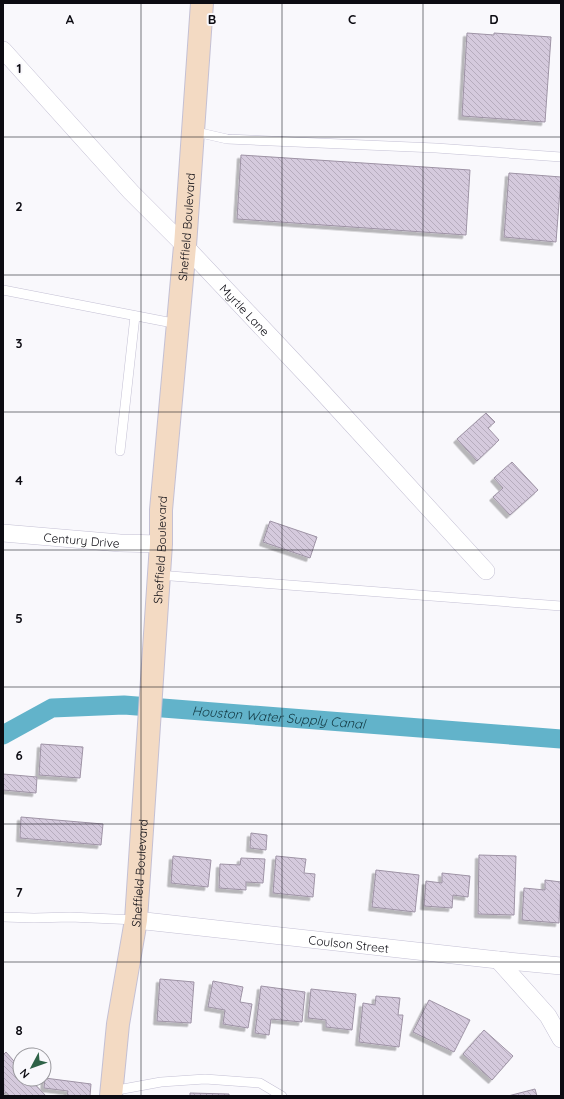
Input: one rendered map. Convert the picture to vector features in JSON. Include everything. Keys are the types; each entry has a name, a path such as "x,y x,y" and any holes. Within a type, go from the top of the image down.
{"street":[{"name":"Sheffield Boulevard","path":"111,1094 118,1024 136,920 161,544 161,510 185,246 202,3"},
{"name":"Myrtle Lane","path":"3,50 131,192 185,246 315,384 486,571"},
{"name":"Century Drive","path":"3,533 120,543 161,544"},
{"name":"Coulson Street","path":"136,920 561,966"},
{"path":"498,960 548,1016 561,1039"}],"lane":[{"path":"192,131 227,139 436,148 561,157"},
{"path":"3,290 178,324"},
{"path":"120,451 135,316"},
{"path":"158,575 561,606"},
{"path":"3,917 34,918 70,916 136,920"},
{"path":"111,1094 161,1082 205,1079 260,1083 282,1096"}],"building":[{"path":"467,33 494,35 494,33 551,37 545,122 462,116"},
{"path":"241,155 470,170 466,235 237,219"},
{"path":"509,173 561,177 556,242 504,237"},
{"path":"486,413 495,422 488,428 499,440 477,461 457,439"},
{"path":"512,462 538,490 510,515 493,497 503,488 494,478"},
{"path":"270,521 317,537 310,558 263,542"},
{"path":"41,744 83,747 80,778 39,775"},
{"path":"3,774 37,777 36,793 3,790"},
{"path":"21,817 103,824 101,845 20,838"},
{"path":"251,833 267,835 266,850 250,848"},
{"path":"479,855 516,856 514,915 478,914"},
{"path":"173,856 211,860 208,887 171,883"},
{"path":"276,856 306,859 304,873 315,874 313,897 273,893"},
{"path":"241,858 265,859 263,883 246,882 246,890 219,888 220,864 240,865"},
{"path":"376,870 419,875 415,912 372,907"},
{"path":"442,873 470,876 468,897 453,895 452,908 424,906 426,881 442,883"},
{"path":"545,880 561,882 559,923 522,920 524,888 545,890"},
{"path":"160,979 194,982 191,1023 157,1021"},
{"path":"213,981 243,987 240,1002 252,1004 248,1028 223,1024 225,1010 208,1007"},
{"path":"261,986 305,992 302,1022 271,1019 269,1035 255,1033"},
{"path":"311,989 356,994 352,1030 326,1027 326,1020 308,1018"},
{"path":"376,996 400,998 398,1015 403,1015 399,1047 359,1042 363,1003 375,1005"},
{"path":"429,1000 470,1020 454,1052 413,1032"},
{"path":"484,1030 513,1056 492,1080 463,1054"},
{"path":"6,1052 12,1059 12,1087 38,1087 46,1096 9,1096 6,1092 4,1094 3,1055"},
{"path":"52,1079 91,1084 90,1096 67,1096 68,1091 44,1088 52,1087"},
{"path":"535,1089 537,1096 508,1096"},
{"path":"190,1093 229,1094 229,1096 190,1096"}],"waterway":[{"name":"Houston Water Supply Canal","path":"3,735 52,708 124,705 561,739"}]}
